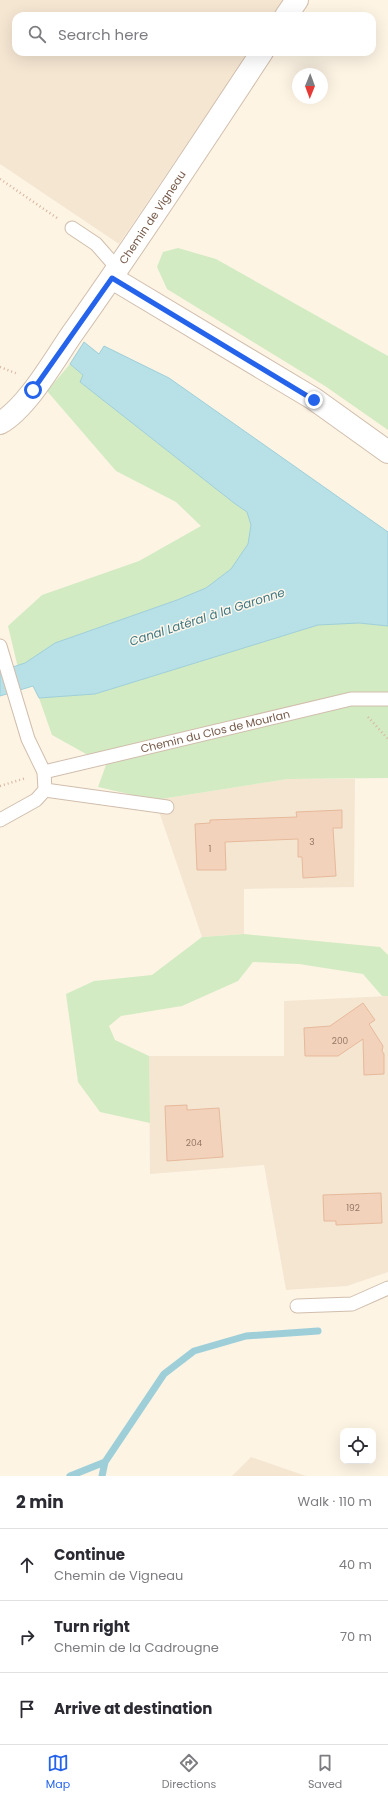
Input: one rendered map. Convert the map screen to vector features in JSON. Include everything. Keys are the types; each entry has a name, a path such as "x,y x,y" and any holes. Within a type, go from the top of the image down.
{"street":[{"path":"289,12 297,0"},
{"name":"Chemin de Vigneau","path":"3,425 33,390 115,273 259,56"},
{"path":"115,273 314,400 388,452"}],"lane":[{"path":"72,228 96,244 115,273"},
{"path":"0,646 28,739 44,772 45,790 36,800 0,820"},
{"name":"Chemin du Clos de Mourlan","path":"44,772 351,699 388,699"},
{"path":"45,790 167,807"},
{"path":"297,1306 352,1304 388,1288"}],"path":[{"path":"0,179 72,228"},
{"path":"0,367 25,377"},
{"path":"0,786 44,772"}],"shaded area":[{"path":"0,0 285,0 277,12 12,12 12,56 246,56 119,244 0,164"},
{"path":"288,779 355,779 354,887 244,889 244,934 202,937 155,800"},
{"path":"388,996 388,1272 347,1286 286,1290 264,1165 150,1174 149,1056 284,1056 284,1001"},
{"path":"251,1457 306,1476 232,1476"}],"green space":[{"path":"178,248 216,259 388,356 388,430 325,386 167,289 157,267 163,252"},
{"path":"70,364 83,375 80,382 247,512 251,525 248,544 231,569 206,588 177,600 55,643 18,668 8,626 42,595 139,561 201,526 176,502 116,471 47,391"},
{"path":"334,623 359,623 388,626 388,778 288,779 155,800 98,787 106,765 52,735 39,698 95,694 318,625"},
{"path":"244,934 380,947 388,955 388,996 382,996 363,974 299,964 253,962 238,981 182,1006 121,1016 109,1026 115,1040 149,1056 150,1123 100,1112 78,1082 66,994 94,981 152,975 202,937"}],"water":[{"name":"Canal Latéral à la Garonne","path":"84,342 99,354 104,346 169,378 388,532 388,626 359,623 318,625 95,694 39,698 33,686 0,696 0,671 25,663 55,643 177,600 206,588 231,569 248,544 251,525 247,512 80,382 83,375 70,364"}],"building":[{"path":"342,810 342,828 333,828 336,876 303,878 302,857 298,857 298,839 225,842 226,870 197,870 195,824 210,823 210,820 297,817 296,812"},
{"path":"363,1003 375,1020 369,1024 383,1046 384,1074 364,1075 363,1039 338,1056 305,1056 304,1028 330,1026"},
{"path":"187,1105 187,1110 219,1108 223,1157 167,1161 165,1106"},
{"path":"381,1193 382,1223 336,1225 336,1221 324,1221 323,1195"}],"waterway":[{"path":"70,1476 105,1462 164,1374 194,1351 246,1336 318,1331"},
{"path":"102,1476 105,1462"}],"route":[{"path":"33,390 112,278 314,400"}]}
